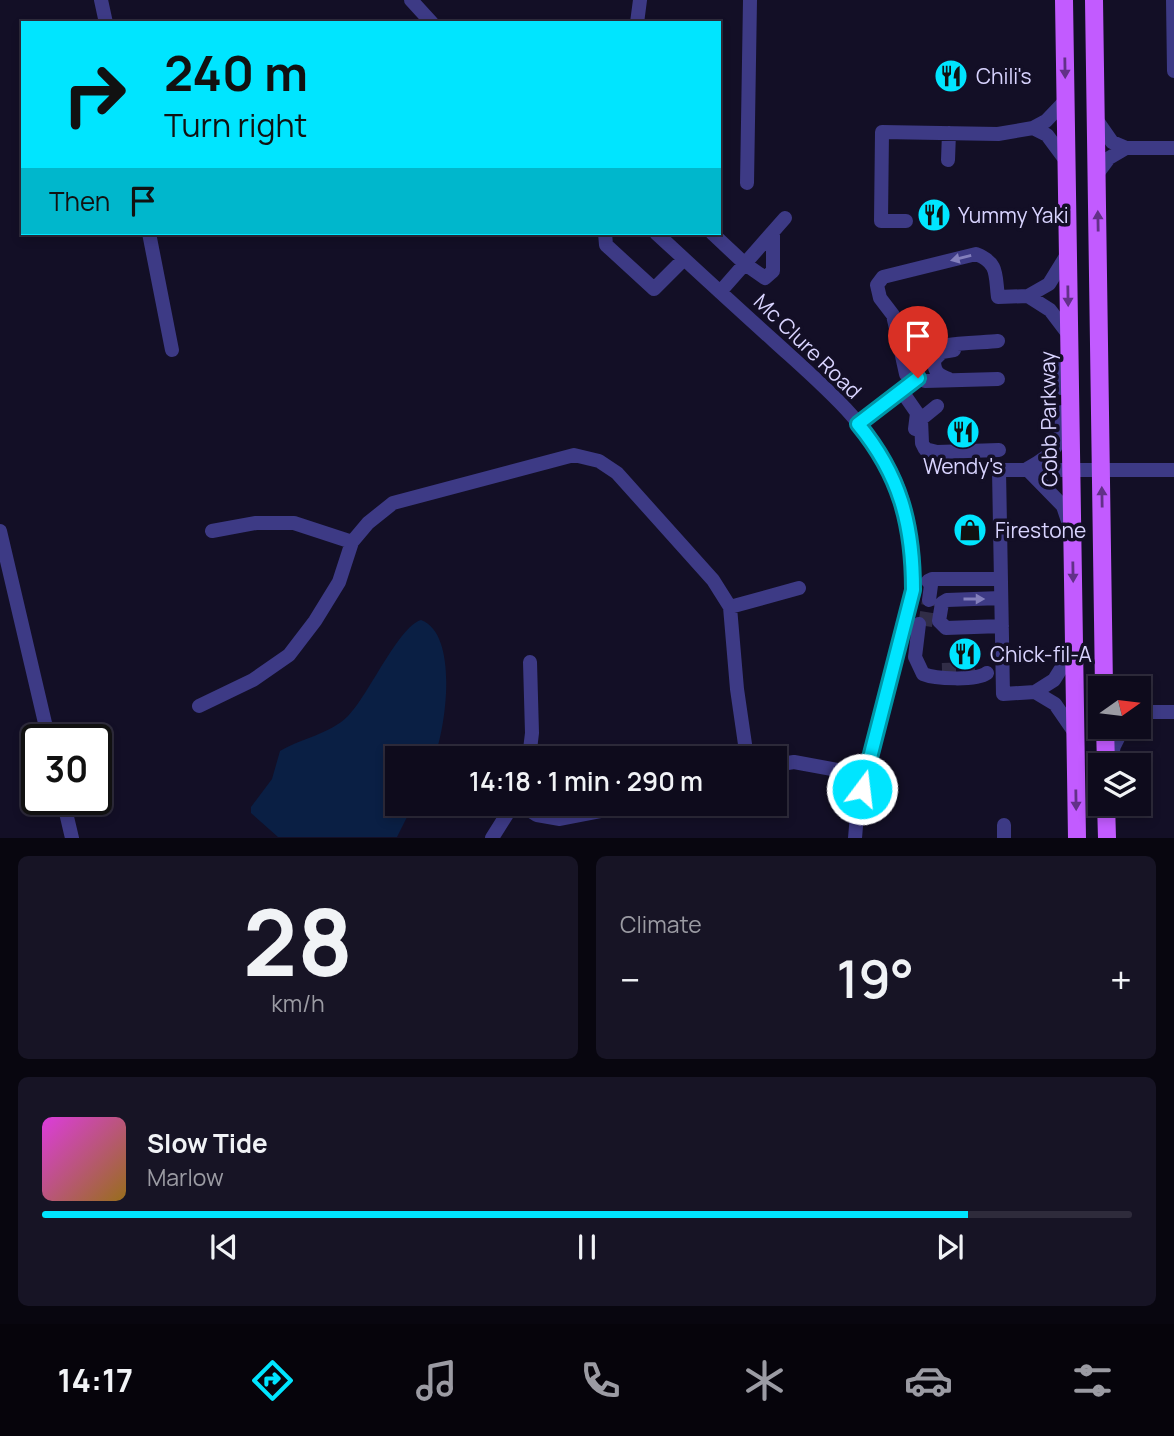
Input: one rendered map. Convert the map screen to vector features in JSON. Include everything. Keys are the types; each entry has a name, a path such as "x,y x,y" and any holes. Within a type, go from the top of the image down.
{"main road":[{"name":"Cobb Parkway","path":"1064,0 1077,838"},
{"path":"1094,0 1104,676"},
{"path":"1107,816 1107,838"}],"street":[{"path":"101,0 106,21"},
{"path":"411,0 430,21"},
{"path":"637,21 640,0"},
{"path":"747,183 750,0"},
{"path":"1095,34 1101,0"},
{"path":"1173,0 1174,71"},
{"path":"906,221 881,221 882,132 998,134 1033,128 1046,121 1066,100"},
{"path":"1096,119 1112,142 1126,148 1174,148"},
{"path":"1033,128 1047,135 1067,162"},
{"path":"948,160 949,133"},
{"path":"1097,174 1109,158 1126,148"},
{"path":"720,292 785,218"},
{"path":"714,235 745,264 765,278 773,271 774,232"},
{"path":"149,235 172,350"},
{"path":"605,235 606,245 654,289 684,259"},
{"name":"Mc Clure Road","path":"658,235 833,395 874,444 897,485 908,520 913,557 913,590 858,803 855,838"},
{"path":"912,376 893,315 877,291 877,285 883,277 976,254 989,259 994,267 998,297 1028,296 1049,284 1068,253"},
{"path":"1028,296 1050,310 1069,335"},
{"path":"912,376 908,362 917,352 945,345 998,341"},
{"path":"951,380 939,375 934,369 934,360 942,352 975,343"},
{"path":"1027,470 1055,450 1062,434 1061,361 1069,357"},
{"path":"912,376 925,381 998,379"},
{"path":"858,424 901,390 912,376"},
{"path":"901,390 917,412 914,445"},
{"path":"937,406 921,419 922,443 925,449 937,452 999,450"},
{"path":"199,706 253,680 289,655 315,621 339,582 352,542 368,523 393,503 574,454 599,461 617,473 713,580 730,607 745,746"},
{"path":"942,670 930,670 922,659 922,625 915,657 923,674 939,678 984,676 988,672 1002,626 999,470 1174,470"},
{"path":"1027,470 1063,506 1072,536"},
{"path":"212,531 256,523 294,523 352,542"},
{"path":"0,531 45,724"},
{"path":"925,599 931,585 928,581 939,577 1001,579"},
{"path":"730,607 799,588"},
{"path":"1001,598 947,600 942,603 939,621 946,628 1002,626"},
{"path":"988,672 1003,694 1035,692 1054,680 1074,648"},
{"path":"1104,654 1111,676"},
{"path":"530,662 530,746"},
{"path":"1035,692 1055,704 1075,733"},
{"path":"1152,713 1174,712"},
{"path":"787,763 794,762 865,775"},
{"path":"67,815 72,838"},
{"path":"492,838 507,816"},
{"path":"543,816 560,819 576,816"}],"water":[{"path":"421,620 433,629 441,643 445,662 445,705 437,746 385,746 385,816 408,816 397,837 278,837 251,813 251,807 272,779 280,751 324,732 348,716 393,648 412,625"}],"tunnel":[{"path":"925,626 929,600"},
{"path":"942,670 975,669"}],"place":[{"name":"Chili's","path":"951,76"},
{"name":"Yummy Yaki","path":"934,215"},
{"name":"Wendy's","path":"963,432"},
{"name":"Firestone","path":"970,530"},
{"name":"Chick-fil-A","path":"965,654"}],"route":[{"path":"862,789 913,590 913,557 908,520 897,485 874,444 858,424 918,378"}]}
